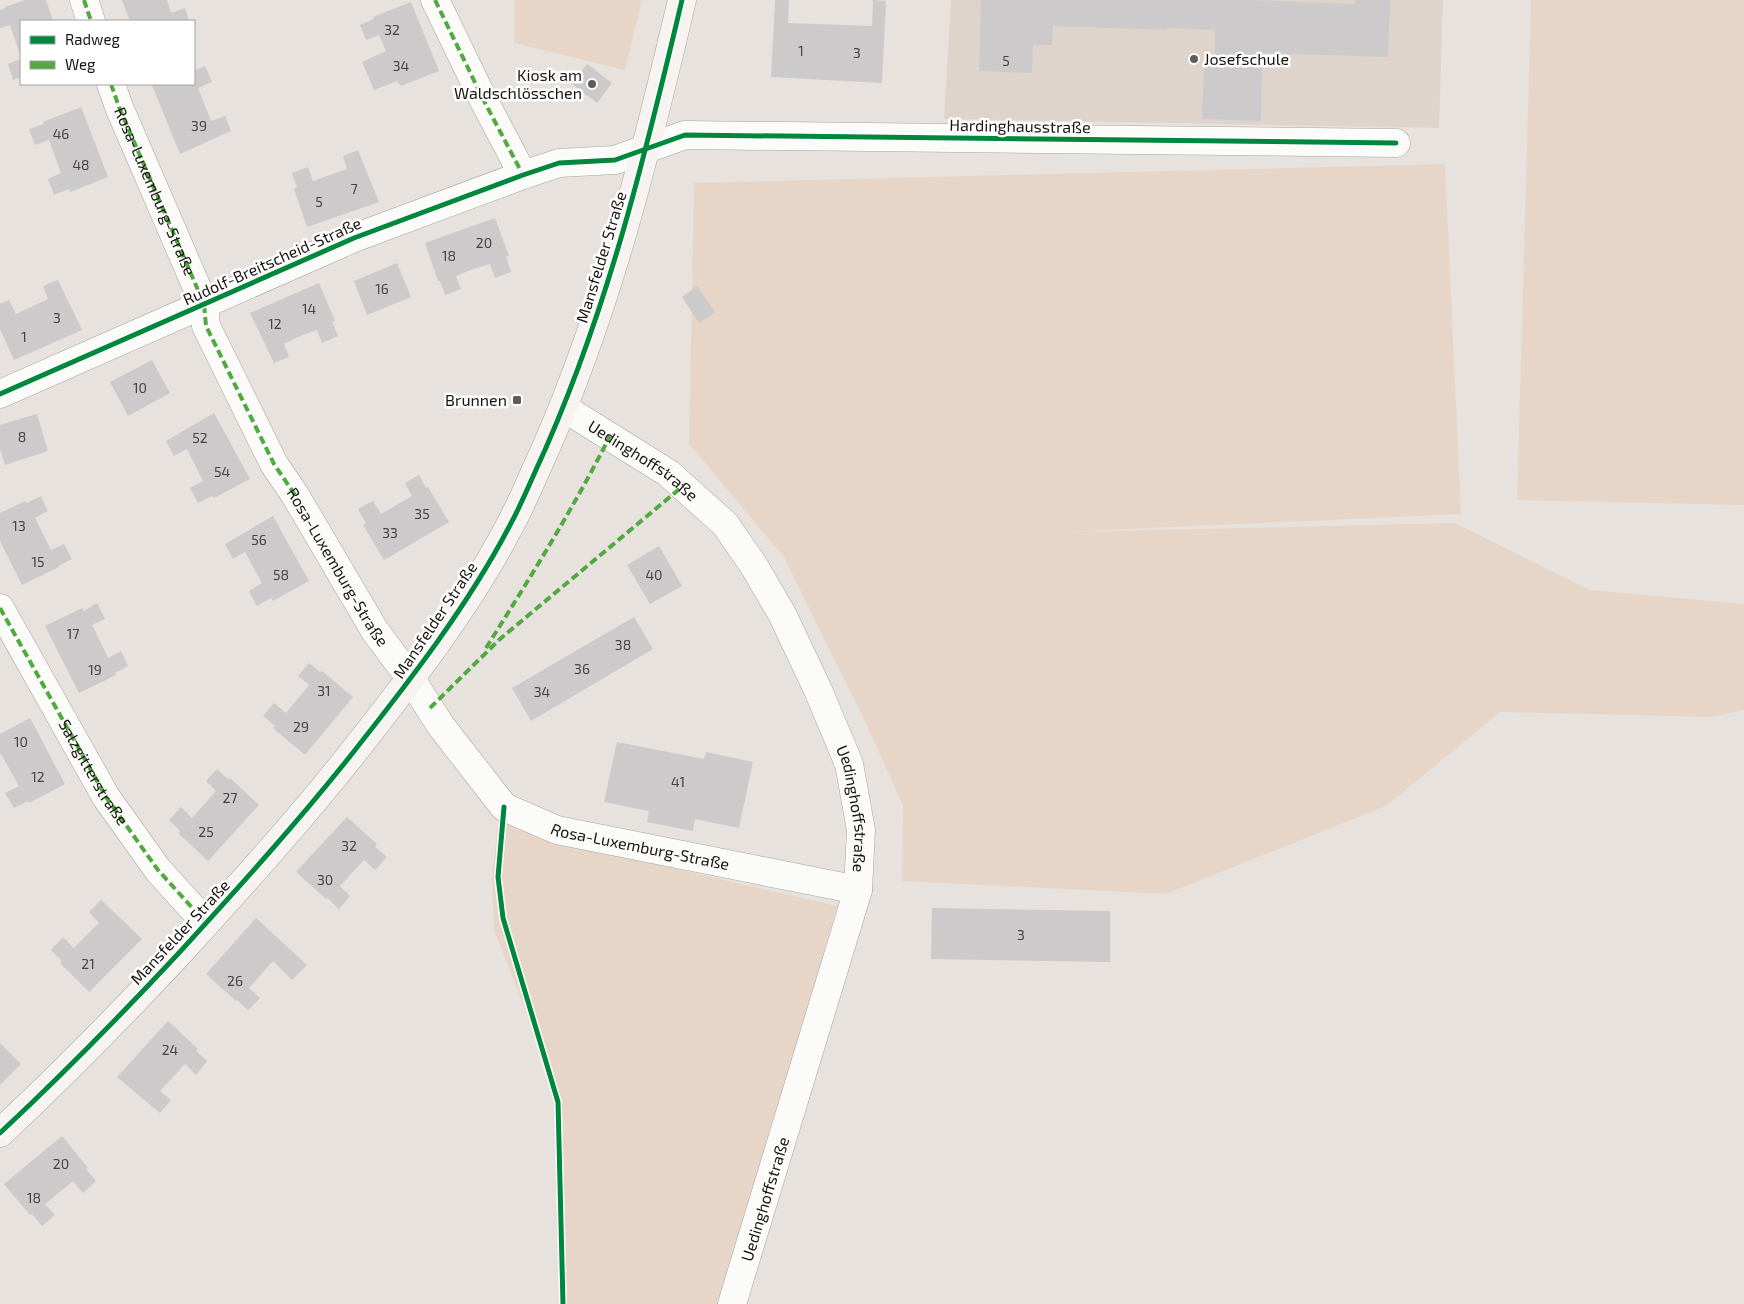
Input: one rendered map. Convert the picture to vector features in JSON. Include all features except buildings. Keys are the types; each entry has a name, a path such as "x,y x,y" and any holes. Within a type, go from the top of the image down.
{"street":[{"path":"84,0 91,20"},
{"path":"435,0 483,99 523,175"},
{"name":"Mansfelder Straße","path":"0,1133 118,1017 206,923 322,791 411,679 479,580 510,525 564,408 595,322 616,260 646,149 682,0"},
{"name":"Rosa-Luxemburg-Straße","path":"111,85 119,107 204,304 206,326 274,464 295,495 375,631 411,679 441,726 504,807 557,830 858,890"},
{"name":"Hardinghausstraße","path":"646,149 685,135 1396,144"},
{"name":"Rudolf-Breitscheid-Straße","path":"0,394 354,238 559,163 615,160 646,149"},
{"name":"Uedinghoffstraße","path":"564,408 668,473 725,524 754,566 782,614 818,690 849,764 861,830 858,890 732,1304"},
{"name":"Salzgitterstraße","path":"0,608 106,797 158,870 206,923"}],"shaded area":[{"path":"514,0 642,0 625,70 514,43"},
{"name":"Josefschule","path":"951,0 1443,0 1439,128 944,119"},
{"path":"1531,0 1744,0 1744,505 1517,500"},
{"path":"1445,164 1461,514 1063,532 1455,523 1590,590 1744,604 1744,710 1710,717 1500,712 1386,806 1166,894 902,881 903,805 861,713 784,557 689,444 694,183"},
{"path":"499,816 511,826 538,837 837,906 720,1304 567,1304 559,1093 494,930 492,876"}],"marked path":[{"path":"84,0 91,20"},
{"path":"435,0 483,99 523,175"},
{"path":"111,85 119,107 204,304 206,326 274,464 295,495"},
{"path":"486,648 566,517 610,436"},
{"path":"430,708 500,639 683,486"},
{"path":"0,608 106,797 158,870 206,923"}],"cycle path":[{"path":"0,1133 68,1068 156,978 290,828 355,750 417,669 457,614 493,557 520,506 560,415 602,299 637,180 682,0"},
{"path":"0,394 354,238 559,163 615,160 685,135 1396,143"},
{"path":"504,807 498,877 503,918 558,1102 563,1304"}],"place":[{"name":"Josefschule","path":"1194,59"},
{"name":"Kiosk am Waldschlösschen","path":"592,84"},
{"name":"Brunnen","path":"517,400"}]}
